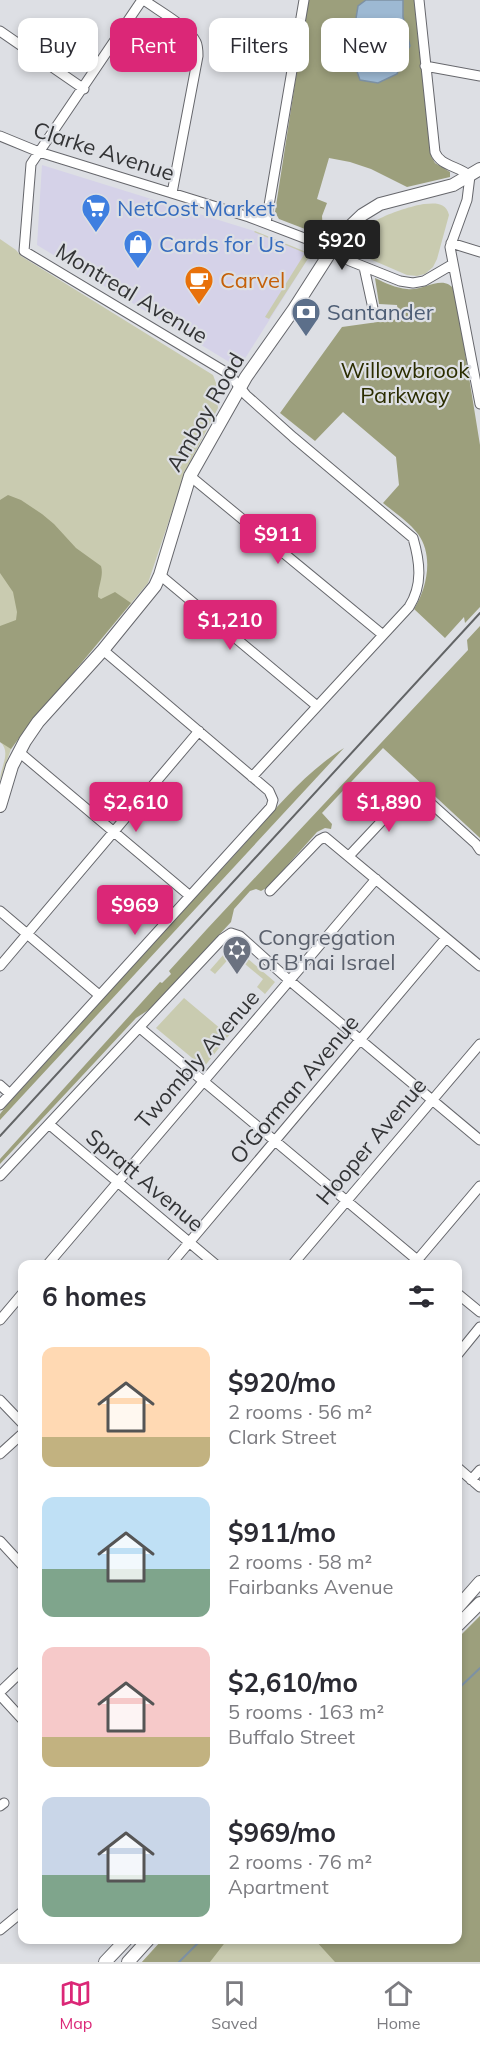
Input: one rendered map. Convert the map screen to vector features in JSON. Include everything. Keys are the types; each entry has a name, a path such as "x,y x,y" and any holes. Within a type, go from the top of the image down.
{"main road":[{"name":"Amboy Road","path":"0,806 10,772 19,752 38,722 148,596 160,575 190,476 240,388 348,227 379,204 448,187 475,173"},
{"path":"462,1600 480,1582"},
{"path":"462,1621 480,1603"},
{"path":"105,1962 122,1944"},
{"path":"128,1962 144,1944"}],"street":[{"path":"39,152 143,0 187,32 196,42 198,50 172,193"},
{"path":"266,223 304,0"},
{"path":"419,0 436,155 441,161 475,173 450,247 480,404"},
{"path":"0,31 84,89"},
{"path":"425,66 480,76"},
{"name":"Clarke Avenue","path":"0,136 39,152 266,223 400,281 412,283 428,280 453,264"},
{"name":"Montreal Avenue","path":"39,152 32,164 24,251 229,374 240,388 293,437 413,538 418,562 418,586 409,607 383,634"},
{"path":"451,243 480,252"},
{"path":"364,267 374,313"},
{"path":"190,476 383,634 252,777"},
{"path":"160,575 317,706"},
{"path":"0,1105 271,807 273,800 269,791 103,650"},
{"path":"0,966 199,731"},
{"path":"19,752 190,896"},
{"path":"349,856 409,792 415,789 476,843 480,850"},
{"path":"270,891 319,840 325,837 480,966"},
{"name":"Twombly Avenue","path":"51,1260 376,879"},
{"path":"0,911 99,995"},
{"path":"0,1176 222,939 231,933 240,936 290,981 480,1140"},
{"name":"O'Gorman Avenue","path":"175,1260 446,938"},
{"path":"140,1028 414,1260"},
{"name":"Hooper Avenue","path":"296,1260 480,1044"},
{"path":"0,1085 10,1094"},
{"name":"Spratt Avenue","path":"50,1125 210,1260"},
{"path":"419,1260 480,1186"},
{"path":"462,1297 480,1312"},
{"path":"0,1320 18,1299"},
{"path":"462,1349 480,1327"},
{"path":"0,1400 18,1419"},
{"path":"0,1454 18,1438"},
{"path":"471,1480 480,1470"},
{"path":"462,1472 480,1487"},
{"path":"0,1541 18,1561"},
{"path":"18,1675 0,1694 18,1714"},
{"path":"0,1930 18,1915"}],"shaded area":[{"path":"42,165 254,231 311,254 239,368 37,245"}],"green space":[{"path":"308,0 414,0 431,156 435,163 450,172 450,177 407,187 371,169 329,158 317,199 327,203 322,216 323,232 318,234 279,219 275,212 297,72 309,72 309,18 305,18"},
{"path":"424,204 443,206 449,215 437,259 433,267 425,274 407,275 356,253 354,243 358,234 367,226 378,219"},
{"path":"255,231 311,254 269,319 265,317 305,253"},
{"path":"0,239 21,256 213,375 218,408 186,470 148,583 19,738 11,749 0,781 5,750 0,742"},
{"name":"Willowbrook Parkway","path":"375,278 407,289 445,283 455,291 480,445 480,607 465,623 464,617 445,638 414,609 419,601 427,572 423,543 410,525 383,503 399,485 396,457 343,412 315,441 280,413 342,327 399,319 397,305 379,304"},
{"path":"8,495 21,500 42,514 76,548 101,566 98,597 101,599 115,592 131,603 11,749 0,742 0,626 16,620 17,612 13,592 0,573 0,500"},
{"path":"480,626 480,838 383,748 322,813 332,824 331,829 325,828 317,832 268,887 261,891 256,889 250,891 234,909 231,922 150,1009 136,1018 0,1164 0,1159 160,982 162,983 171,974 169,971 207,929 468,650 467,640"},
{"path":"344,748 0,1120 0,1114 7,1105 284,800 327,759"},
{"path":"232,945 275,982 265,994 257,987 263,979 233,954 215,974 210,970"},
{"path":"184,998 228,1035 234,1029 204,1067 156,1028"},
{"path":"480,1616 480,1962 142,1962 158,1944 462,1944 462,1634"},
{"path":"480,1616 480,1962 335,1962 319,1944 462,1944 462,1634"},
{"path":"158,1944 224,1944 210,1962 142,1962"}],"water":[{"path":"366,0 403,0 403,18 356,18 358,6"},
{"path":"357,72 398,72 378,83 360,80"}],"waterway":[{"path":"462,1685 480,1668"},
{"path":"179,1962 197,1944"}],"railway":[{"path":"0,1136 480,613"}],"place":[{"name":"NetCost Market","path":"96,234"},
{"name":"Cards for Us","path":"138,270"},
{"name":"Carvel","path":"199,306"},
{"name":"Santander","path":"306,338"},
{"name":"Congregation of B'nai Israel","path":"237,976"}]}
